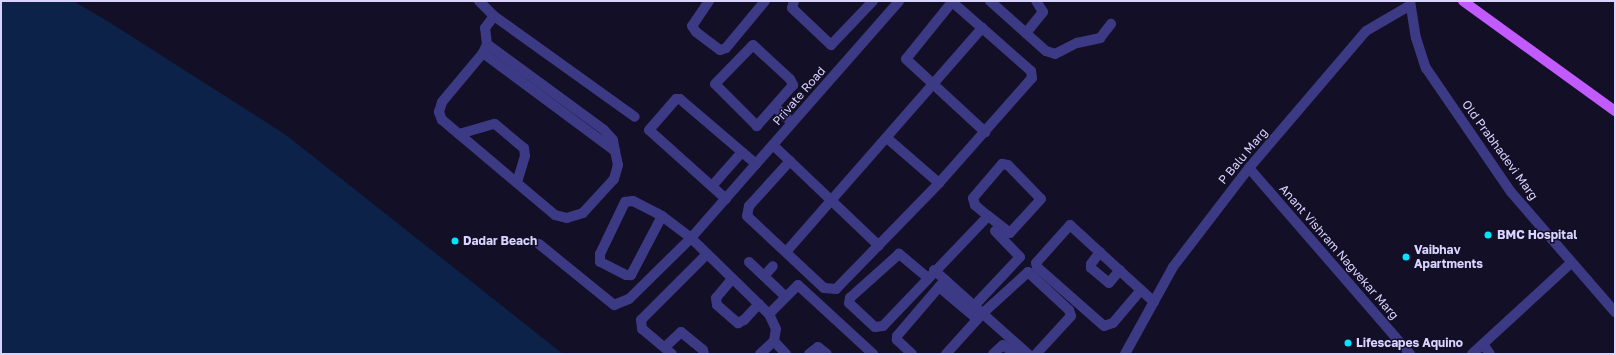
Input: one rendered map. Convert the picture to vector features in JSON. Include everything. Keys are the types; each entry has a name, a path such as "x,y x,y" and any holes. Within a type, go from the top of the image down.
{"main road":[{"path":"1463,1 1615,111"}],"street":[{"path":"479,1 494,16 635,117"},
{"path":"709,1 692,26 696,32 720,50 726,48 765,1"},
{"path":"794,1 792,8 830,45 873,1"},
{"name":"Private Road","path":"539,244 614,305 629,299 691,238 899,1"},
{"path":"790,161 746,209 749,218 830,290 840,287 939,182 985,132 1030,81 1032,75 1031,71 951,1 906,56 908,62 985,132"},
{"path":"1026,33 1043,12 1036,1"},
{"path":"992,2 1046,51 1055,54 1076,42 1100,38 1111,24"},
{"name":"P Balu Marg","path":"1125,354 1173,267 1249,168 1366,31 1410,3"},
{"name":"Old Prabhadevi Marg","path":"1410,3 1426,68 1511,192 1615,312"},
{"path":"485,48 604,130 613,140 618,165 614,179 583,213 567,218 555,215 442,120 439,112 442,102 485,48 485,28 494,16"},
{"path":"786,252 982,28"},
{"path":"752,45 792,81 792,87 775,107 756,126 715,85 752,45"},
{"path":"726,199 649,130 676,99 680,99 756,164"},
{"path":"775,107 792,123"},
{"path":"459,134 495,124 524,148 525,156 517,183"},
{"path":"887,138 939,182"},
{"path":"773,145 879,246"},
{"path":"712,186 742,152"},
{"path":"974,306 1020,257 986,218 975,205 973,198 1002,164 1008,165 1041,199 1010,233 986,218"},
{"name":"Anant Vishram Nagvekar Marg","path":"1249,168 1410,354"},
{"path":"662,216 631,275 626,275 600,262 600,254 625,202 633,201 662,216 691,238 769,314 776,329 774,340 760,354"},
{"path":"986,218 931,274 880,327 874,327 849,303 850,298 899,254 931,274 980,316 1028,354"},
{"path":"1141,290 1113,323 1104,326 1036,264 1069,225 1120,270 1154,302"},
{"path":"1100,252 1091,264 1091,268 1109,283 1120,270"},
{"path":"704,354 703,350 682,332 668,351 642,329 641,320 706,254"},
{"path":"749,262 785,296"},
{"path":"1472,354 1571,263"},
{"path":"764,276 773,266"},
{"path":"946,354 980,316 1024,273 1034,275 1069,310 1071,316 1036,354"},
{"path":"732,278 716,298 717,305 738,322 744,320 759,304"},
{"path":"942,283 974,306 980,316"},
{"path":"912,354 897,340 897,336 942,283"},
{"path":"769,314 796,285 801,286 873,354"},
{"path":"774,340 786,354"},
{"path":"1482,344 1490,354"},
{"path":"993,354 1003,345 1015,354"},
{"path":"809,354 818,347 827,354"}],"water":[{"path":"1,1 73,1 109,22 286,135 563,354 1,354"}],"place":[{"name":"BMC Hospital","path":"1488,235"},
{"name":"Dadar Beach","path":"455,241"},
{"name":"Vaibhav Apartments","path":"1406,257"},
{"name":"Lifescapes Aquino","path":"1348,343"}]}
